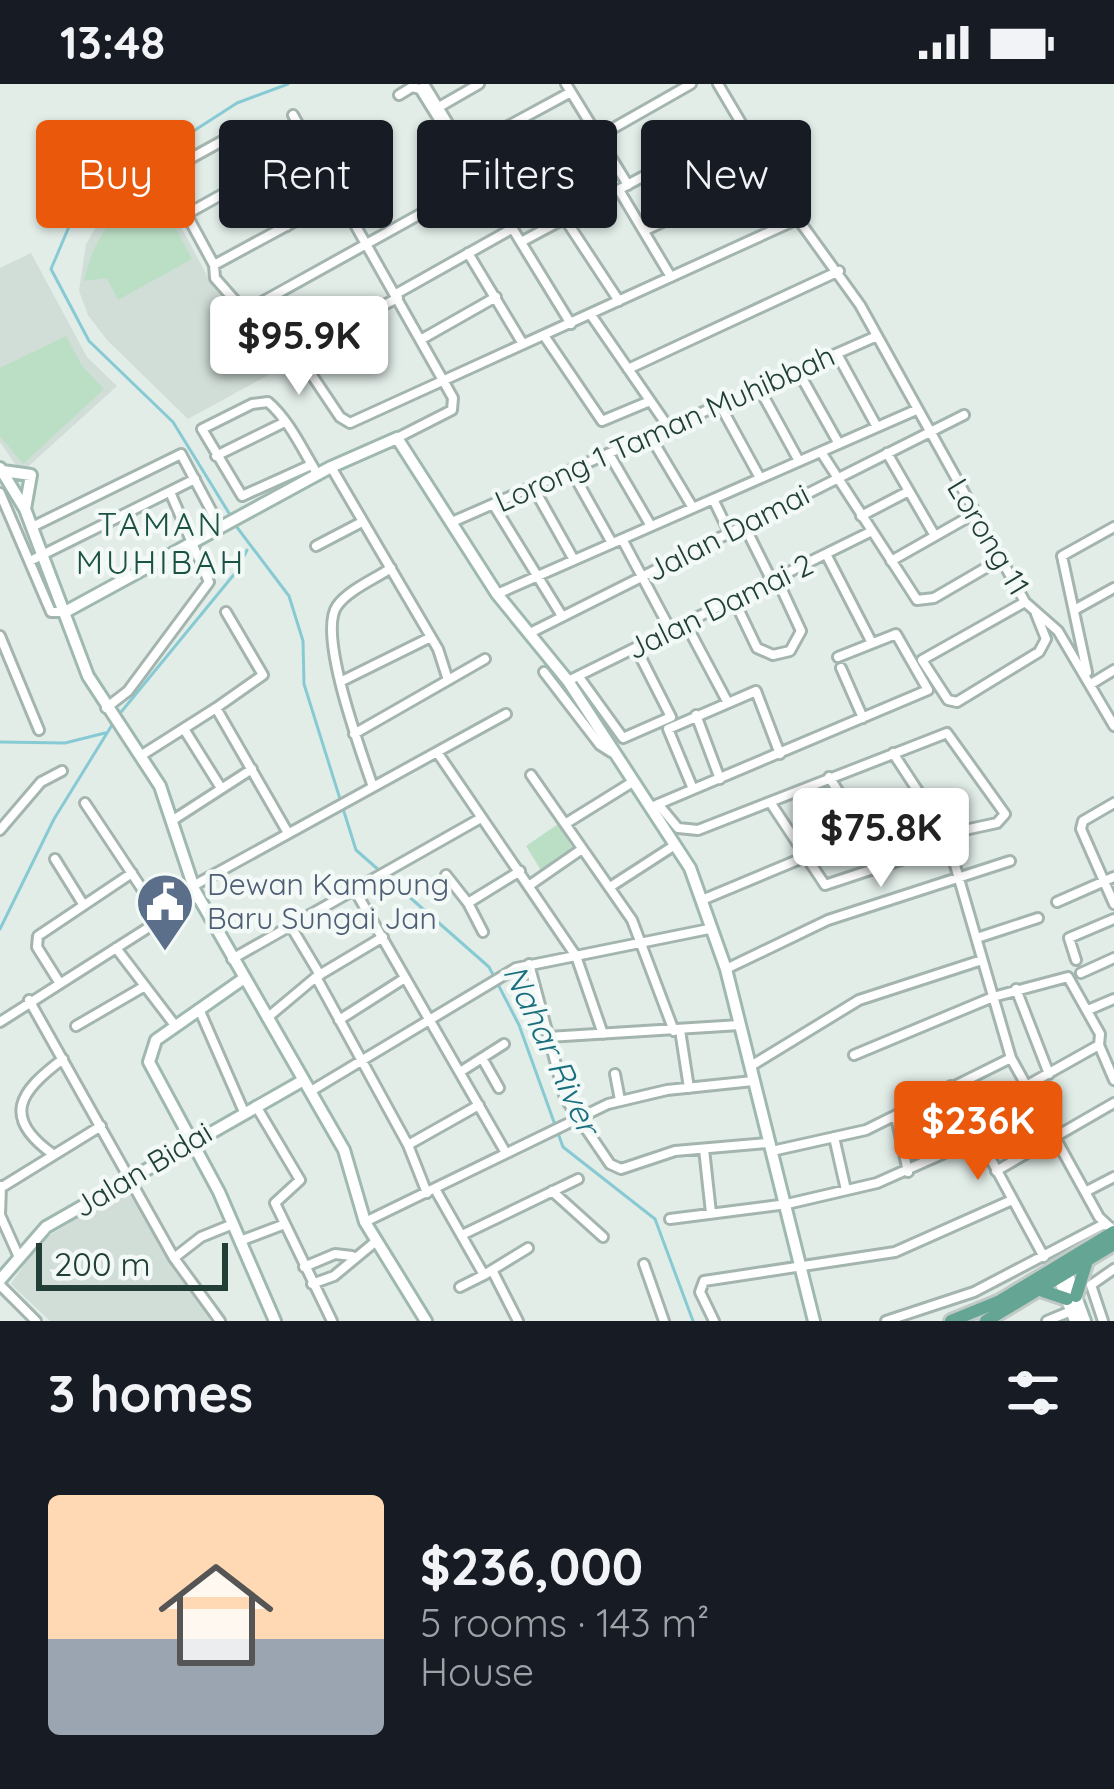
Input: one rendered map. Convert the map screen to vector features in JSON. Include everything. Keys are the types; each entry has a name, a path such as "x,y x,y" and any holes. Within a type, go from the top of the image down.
{"main road":[{"path":"986,1321 1043,1291 1111,1229"},
{"path":"951,1321 1087,1263 1114,1244"},
{"path":"1043,1291 1072,1307 1087,1263"}],"street":[{"path":"424,84 447,120"},
{"path":"439,107 479,84"},
{"path":"617,125 691,84"},
{"name":"Lorong 11","path":"718,84 740,120"},
{"path":"244,312 478,182 420,89 412,87 400,95"},
{"path":"514,120 569,88 589,120"},
{"path":"293,115 296,120"},
{"path":"617,173 671,277"},
{"path":"617,191 641,178"},
{"path":"193,228 214,265 215,278 283,356 297,353 508,231"},
{"path":"214,265 282,228"},
{"path":"315,470 285,422 263,401 206,425 202,435 244,496 331,467 452,410 445,380 357,228"},
{"path":"513,228 571,324"},
{"path":"521,242 547,228"},
{"path":"576,228 619,302"},
{"path":"644,231 650,228"},
{"path":"297,353 340,418 350,423 778,228"},
{"name":"Lorong 11","path":"805,228 839,271 1029,605 1058,631 1114,726"},
{"path":"468,253 523,344"},
{"path":"628,370 839,271"},
{"path":"422,339 496,297"},
{"path":"591,315 668,428"},
{"name":"Lorong 1 Taman Muhibbah","path":"452,522 877,336"},
{"path":"545,338 602,421 650,401"},
{"path":"837,354 877,427"},
{"path":"798,371 839,444"},
{"path":"760,388 799,461"},
{"path":"720,405 760,478"},
{"path":"497,593 916,410"},
{"name":"Jalan Damai","path":"529,634 964,415"},
{"path":"216,456 285,422"},
{"path":"650,436 693,508"},
{"path":"397,438 497,593 623,738 697,716 756,691 780,754"},
{"path":"820,452 912,596 922,600 1001,559"},
{"path":"887,453 935,536"},
{"path":"32,527 181,454 222,526"},
{"path":"610,454 651,526"},
{"path":"331,467 391,568 448,680"},
{"path":"1,470 31,476 26,509"},
{"path":"1,470 26,509 107,710 142,755 172,820 196,891 344,1150 365,1222 420,1319"},
{"path":"0,493 52,614 65,612 238,518 315,470"},
{"path":"571,470 642,576 671,631"},
{"path":"30,561 195,479"},
{"path":"533,487 574,560"},
{"path":"861,515 909,491"},
{"path":"107,710 128,691 208,586 195,541 170,492"},
{"path":"713,499 729,532"},
{"path":"494,504 562,616"},
{"path":"891,561 974,514"},
{"path":"316,546 362,522"},
{"path":"734,600 758,648 773,655 790,651 801,631 744,525"},
{"path":"1114,527 1062,556 1089,680 1114,670"},
{"name":"Jalan Damai 2","path":"573,679 872,531"},
{"path":"826,554 872,643"},
{"path":"374,787 354,734 332,632 334,609 391,568"},
{"path":"1076,609 1114,588"},
{"path":"863,718 839,662 872,643 896,634 948,700 957,702 1039,652 1045,634 1029,605 919,662"},
{"path":"142,755 263,675 226,612"},
{"path":"686,624 728,703"},
{"path":"0,636 28,715 39,730"},
{"path":"342,681 429,638"},
{"path":"636,648 673,720"},
{"path":"354,734 485,659"},
{"path":"653,806 928,690 919,662"},
{"path":"544,672 600,745 611,752"},
{"path":"573,679 631,783 678,828 691,831 950,734 1005,814 997,823 825,884 770,802"},
{"path":"216,708 288,833"},
{"path":"0,1022 288,833 506,715"},
{"path":"697,716 721,778"},
{"path":"673,720 668,731 693,789"},
{"path":"184,729 222,789"},
{"path":"437,752 576,956 603,1034"},
{"path":"886,1321 958,1299 1080,1239 1111,1229 1085,1192 1011,1058 947,839 893,753"},
{"path":"172,820 252,770"},
{"path":"1,826 41,782 62,771"},
{"path":"531,776 643,939 677,1031 689,1088"},
{"path":"829,777 886,865"},
{"path":"565,824 631,783"},
{"path":"85,803 162,919"},
{"path":"1114,803 1081,825 1109,879 1114,904"},
{"path":"653,806 702,901 726,969 814,1321"},
{"path":"232,959 481,818"},
{"path":"610,887 675,845"},
{"path":"530,885 582,849"},
{"path":"702,901 805,856"},
{"path":"55,859 82,904"},
{"path":"726,969 828,920 1010,861"},
{"path":"468,903 520,871"},
{"path":"59,982 36,941 82,904 132,873"},
{"path":"446,875 483,932"},
{"path":"1057,902 1109,879"},
{"path":"353,887 506,1153"},
{"path":"976,938 1038,918"},
{"path":"1076,960 1070,938 1114,919"},
{"path":"290,925 431,1191 518,1321"},
{"path":"306,1086 362,1062 529,964 709,929"},
{"path":"266,1019 318,976 383,937"},
{"path":"116,948 174,1024"},
{"path":"1081,973 1114,958"},
{"path":"749,1066 778,1054 859,1000 982,960"},
{"path":"529,964 577,1120 610,1164 621,1169 675,1151 770,1147 834,1137 896,1117 1011,1058"},
{"path":"854,1055 1016,988 1068,977 1100,1034 1099,1045 1114,1080"},
{"path":"339,1020 405,978"},
{"path":"243,979 174,1024 156,1040 149,1061 233,1224 275,1321"},
{"path":"76,1026 146,986"},
{"path":"1016,988 1048,1074"},
{"path":"1087,1010 1114,999"},
{"path":"29,1000 174,1258 220,1321"},
{"path":"199,1008 250,1109 300,1180 275,1200 332,1321"},
{"path":"548,1036 740,1025"},
{"path":"460,1073 504,1044"},
{"path":"1026,1086 1099,1045"},
{"path":"482,1058 499,1088"},
{"path":"54,1155 28,1130 20,1108 32,1082 63,1059"},
{"path":"615,1074 620,1100"},
{"path":"365,1222 620,1100 753,1081"},
{"name":"Jalan Bidai","path":"0,1282 14,1250 38,1232 189,1141 306,1086"},
{"path":"950,1087 1044,1257"},
{"path":"996,1172 1114,1103"},
{"path":"408,1145 479,1105"},
{"path":"896,1117 908,1172"},
{"path":"0,1250 14,1250 0,1215 1,1186 101,1126"},
{"path":"834,1137 847,1190"},
{"path":"670,1219 787,1204 847,1190 908,1172 978,1138"},
{"path":"704,1148 711,1213"},
{"path":"1085,1192 1114,1177"},
{"path":"462,1234 578,1179"},
{"path":"552,1191 603,1237"},
{"path":"714,1321 703,1303 701,1282 895,1252 1012,1201"},
{"path":"174,1258 201,1237 233,1224"},
{"path":"240,1241 285,1224"},
{"path":"1080,1239 1063,1270 1072,1307 1085,1321"},
{"path":"312,1284 334,1276 352,1256 375,1242"},
{"path":"460,1287 528,1248"},
{"path":"304,1267 334,1254 352,1256"},
{"path":"644,1264 664,1321"},
{"path":"1103,1321 1091,1286 1114,1269"},
{"path":"0,1282 36,1321"},
{"path":"1046,1321 1072,1307"}],"shaded area":[{"path":"95,228 182,228 210,281 279,369 188,419 107,340 88,315 79,291 86,244"},
{"path":"31,253 87,357 117,386 21,473 0,442 0,268"},
{"path":"127,1187 214,1321 50,1321 11,1284 39,1242"}],"green space":[{"path":"106,228 176,228 192,259 118,300 107,278 84,281"},
{"path":"66,336 82,366 104,389 23,464 0,436 0,368"},
{"path":"558,824 573,849 542,872 526,846"}],"waterway":[{"path":"232,518 173,422 89,341 51,269 88,182 150,159 237,103 288,84"},
{"name":"Nahar River","path":"236,526 289,596 303,641 304,684 356,850 489,967 519,1025 563,1147 655,1219 693,1321"},
{"path":"117,717 236,572 247,550"},
{"path":"0,929 54,819 112,725"},
{"path":"0,742 65,743 105,733"}],"place":[{"name":"Dewan Kampung Baru Sungai Jan","path":"165,953"}],"district":[{"name":"TAMAN MUHIBAH","path":"161,543"}]}
